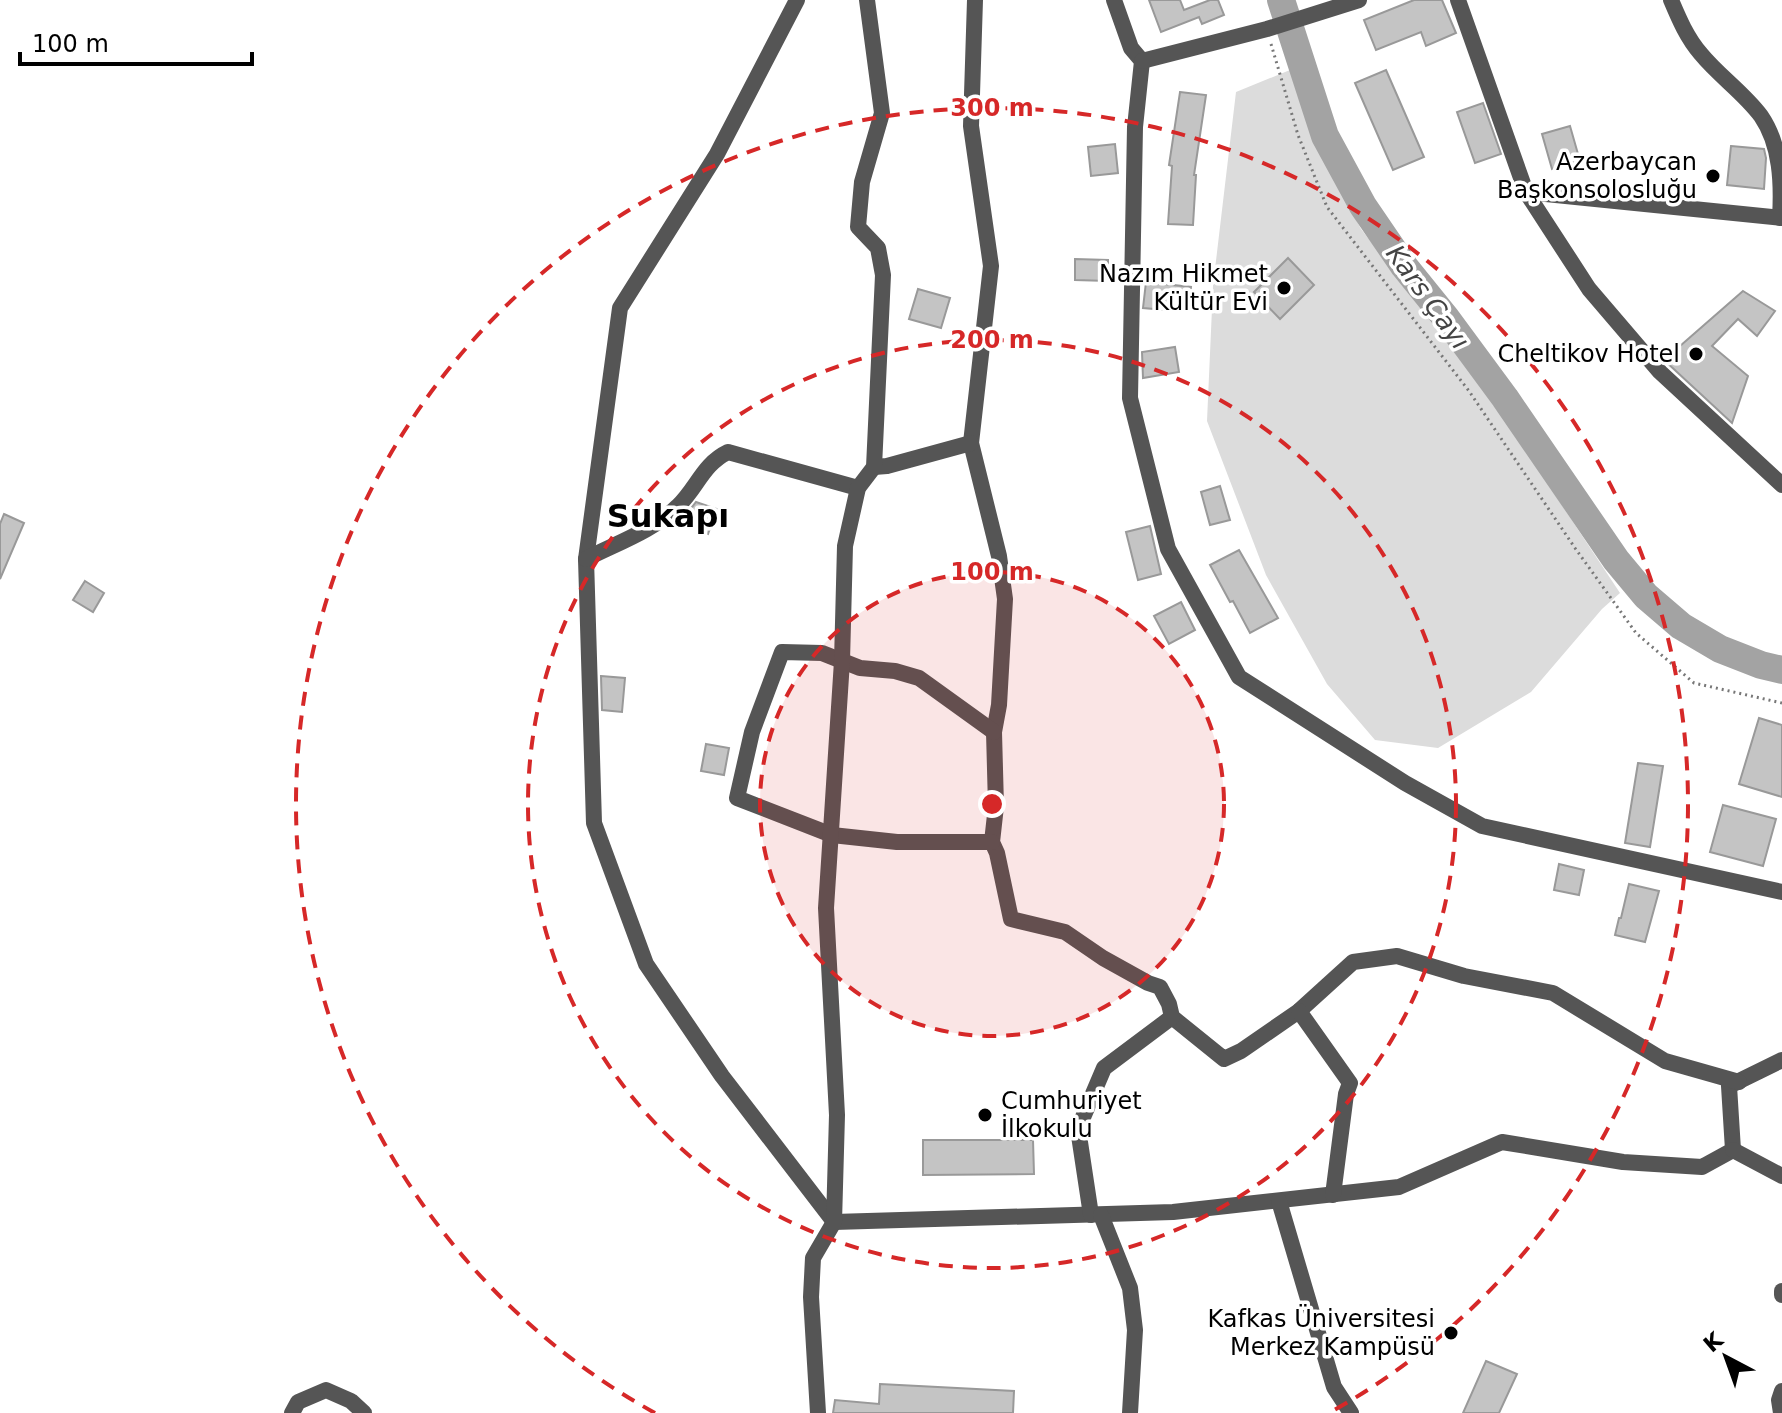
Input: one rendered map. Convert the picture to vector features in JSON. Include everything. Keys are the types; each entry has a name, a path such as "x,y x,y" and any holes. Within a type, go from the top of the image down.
{"street":[{"path":"797,0 717,154 620,308 586,559 594,823 646,964 722,1076 834,1222"},
{"path":"818,1413 811,1297 813,1258 834,1222 837,1115 826,908 842,661 845,546 858,488 874,467 883,275 878,248 858,227 862,182 882,113 867,0"},
{"path":"975,0 971,126 991,266 971,443 999,556 1005,599 999,705 994,732 996,806 992,842 1011,919 1065,932 1103,958 1160,987 1172,1017 1224,1059 1241,1051 1299,1011 1353,962 1397,956 1464,976 1553,993 1665,1061 1739,1082"},
{"path":"1114,0 1131,48 1142,61 1135,127 1130,398 1168,549 1239,677 1405,783 1482,826 1782,892"},
{"path":"1142,61 1267,29 1359,0"},
{"path":"1458,0 1526,192 1589,289 1660,372 1782,485"},
{"path":"1526,192 1781,218 1779,162 1766,125 1702,55 1681,24 1671,0"},
{"path":"874,467 971,443"},
{"path":"586,559 661,521 680,504 714,458 728,452 858,488"},
{"path":"992,842 897,842 832,835 737,798 752,732 782,652 822,653 860,668 895,671 919,678 994,732"},
{"path":"1299,1011 1350,1083 1333,1195"},
{"path":"1130,1413 1135,1330 1130,1288 1096,1215 1078,1129 1104,1068 1172,1017"},
{"path":"1733,1150 1729,1086 1782,1060"},
{"path":"834,1222 1173,1212 1333,1195 1399,1187 1502,1142 1623,1162 1702,1167 1733,1150"},
{"path":"1733,1150 1782,1176"},
{"path":"1279,1201 1334,1387 1351,1413"},
{"path":"292,1413 298,1402 326,1390 351,1401 364,1413"},
{"path":"1781,1413 1779,1400 1782,1391"}],"path":[{"path":"1267,29 1298,135 1327,207 1469,391 1636,633 1694,683 1782,703"}],"shaded area":[{"path":"1290,70 1317,147 1361,229 1485,389 1620,593 1602,609 1531,692 1438,748 1375,740 1327,684 1266,575 1207,421 1213,286 1236,92"}],"building":[{"path":"1149,0 1180,0 1184,10 1218,0 1224,15 1202,24 1199,17 1161,32"},
{"path":"1414,0 1442,0 1456,33 1426,46 1421,32 1376,50 1364,20"},
{"path":"1386,70 1424,157 1393,170 1355,83"},
{"path":"1180,92 1206,95 1194,175 1193,225 1168,224 1172,166 1169,165"},
{"path":"1483,103 1501,154 1475,163 1457,112"},
{"path":"1570,126 1580,161 1552,169 1542,134"},
{"path":"1115,144 1118,173 1091,176 1088,147"},
{"path":"1731,146 1764,149 1764,189 1727,185"},
{"name":"Nazım Hikmet Kültür Evi","path":"1288,258 1314,285 1280,319 1254,292"},
{"path":"1075,259 1108,260 1108,281 1075,280"},
{"path":"1146,282 1191,287 1188,312 1143,308"},
{"path":"918,289 950,298 941,328 909,319"},
{"name":"Cheltikov Hotel","path":"1743,291 1775,311 1757,336 1738,319 1712,346 1748,376 1732,423 1664,360"},
{"path":"1175,347 1179,372 1143,378 1142,352"},
{"path":"1220,486 1230,520 1210,525 1201,492"},
{"path":"696,502 717,509 708,534 684,525"},
{"path":"4,514 24,523 0,579 0,524"},
{"path":"1150,526 1161,574 1138,580 1126,532"},
{"path":"1239,550 1278,618 1250,633 1210,565"},
{"path":"85,581 104,593 93,612 73,600"},
{"path":"1181,602 1195,630 1169,644 1154,616"},
{"path":"601,676 625,678 622,712 602,710"},
{"path":"1759,718 1782,725 1782,797 1739,784"},
{"path":"706,744 729,748 724,775 701,771"},
{"path":"1638,763 1663,766 1650,847 1625,843"},
{"path":"1723,805 1776,819 1763,866 1710,852"},
{"path":"1559,864 1584,870 1579,895 1554,890"},
{"path":"1629,884 1659,891 1645,942 1615,935"},
{"path":"923,1140 1033,1140 1034,1174 923,1175"},
{"path":"1486,1361 1517,1374 1499,1413 1463,1413"},
{"path":"880,1384 1014,1391 1013,1413 833,1413 835,1400 879,1404"}],"waterway":[{"name":"Kars Çayı","path":"1281,0 1325,136 1363,206 1404,266 1505,398 1616,560 1646,596 1681,626 1720,649 1782,670"}],"place":[{"name":"Azerbaycan Başkonsolosluğu","path":"1713,176"},
{"name":"Nazım Hikmet Kültür Evi","path":"1284,288"},
{"name":"Cheltikov Hotel","path":"1696,354"},
{"name":"Cumhuriyet İlkokulu","path":"985,1115"},
{"name":"Kafkas Üniversitesi Merkez Kampüsü","path":"1451,1333"}],"district":[{"name":"Sukapı","path":"668,516"}]}
